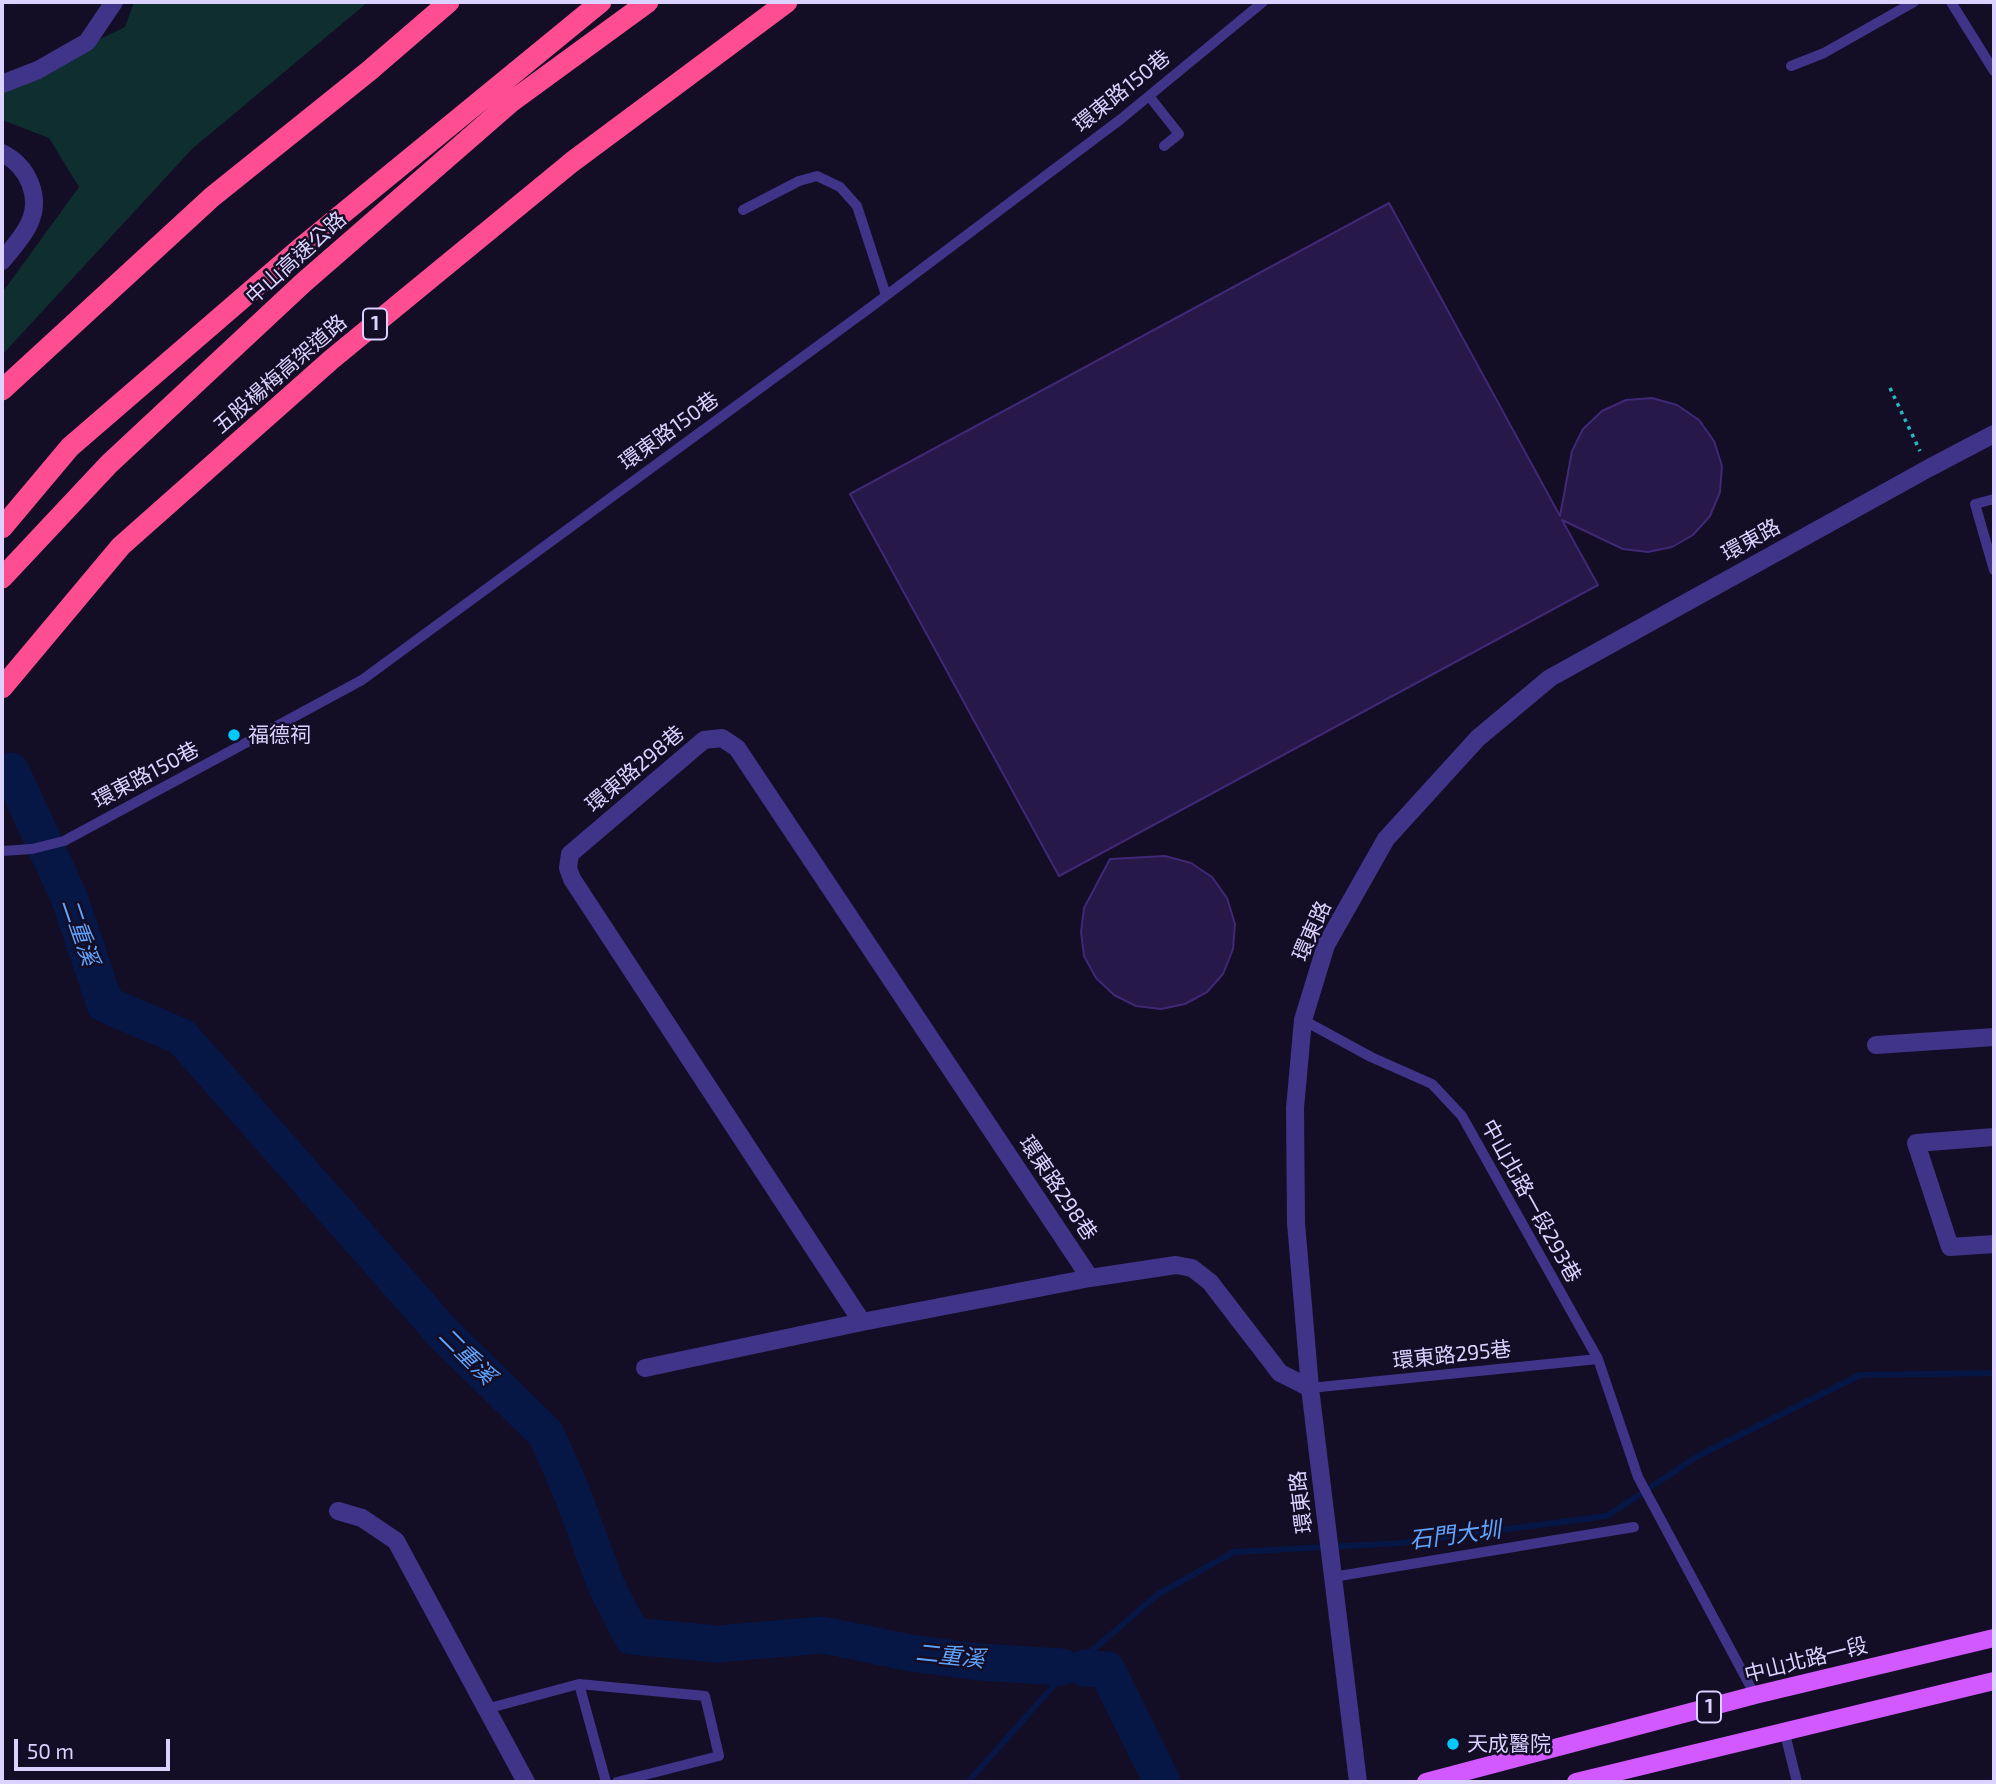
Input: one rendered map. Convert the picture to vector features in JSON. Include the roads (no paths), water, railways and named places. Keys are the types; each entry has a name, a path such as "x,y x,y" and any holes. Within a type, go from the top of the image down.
{"highway":[{"path":"2,390 212,197 369,71 449,2"},
{"name":"中山高速公路","path":"2,528 70,447 303,246 601,2"},
{"name":"中山高速公路","path":"2,578 109,464 303,284 511,102 648,2"},
{"name":"五股楊梅高架道路","path":"2,688 121,546 332,359 572,162 787,2"}],"main road":[{"name":"中山北路一段","path":"1426,1782 1755,1695 1994,1638"},
{"name":"1","path":"1576,1782 1994,1681"}],"street":[{"path":"2,84 38,70 86,43 114,2"},
{"path":"2,153 13,159 32,182 35,197 30,224 2,261"},
{"name":"環東路","path":"1358,1782 1310,1388 1296,1223 1295,1108 1303,1020 1326,945 1386,839 1478,738 1550,678 1994,434"},
{"name":"環東路298巷","path":"862,1322 568,868 570,854 704,740 722,738 737,748 1090,1278"},
{"path":"1876,1045 1994,1037"},
{"path":"1994,1137 1916,1143 1950,1247 1994,1244"},
{"path":"645,1368 862,1322 1090,1278 1176,1265 1192,1268 1210,1282 1280,1373 1310,1388"},
{"path":"338,1511 362,1518 396,1541 526,1782"}],"lane":[{"name":"環東路150巷","path":"2,851 32,849 64,841 362,680 887,295 1149,96 1263,2"},
{"path":"1791,66 1824,53 1914,2"},
{"path":"1951,2 1994,71"},
{"path":"1149,96 1179,134 1164,146"},
{"path":"743,210 799,181 817,176 840,187 858,206 887,295"},
{"path":"1994,499 1975,504 1994,570"},
{"name":"中山北路一段293巷","path":"1303,1020 1371,1058 1432,1084 1462,1116 1598,1359 1638,1477 1755,1695"},
{"name":"環東路295巷","path":"1310,1388 1598,1359"},
{"path":"1332,1569 1633,1527"},
{"path":"486,1709 579,1684 705,1696 719,1756 617,1782"},
{"path":"579,1684 606,1782"},
{"path":"1784,1730 1797,1782"}],"waterway":[{"name":"二重溪","path":"11,771 69,897 105,1004 182,1037 443,1333 546,1434 572,1493 606,1585 632,1636 717,1644 823,1635 911,1653 979,1662 1062,1667"},
{"name":"石門大圳","path":"968,1782 1057,1682 1080,1661 1158,1594 1234,1552 1401,1543 1607,1516 1698,1456 1860,1375 1994,1373"},
{"name":"二重溪","path":"1085,1668 1107,1670 1162,1782"}],"place":[{"name":"福德祠","path":"234,735"},
{"name":"天成醫院","path":"1453,1744"}]}
